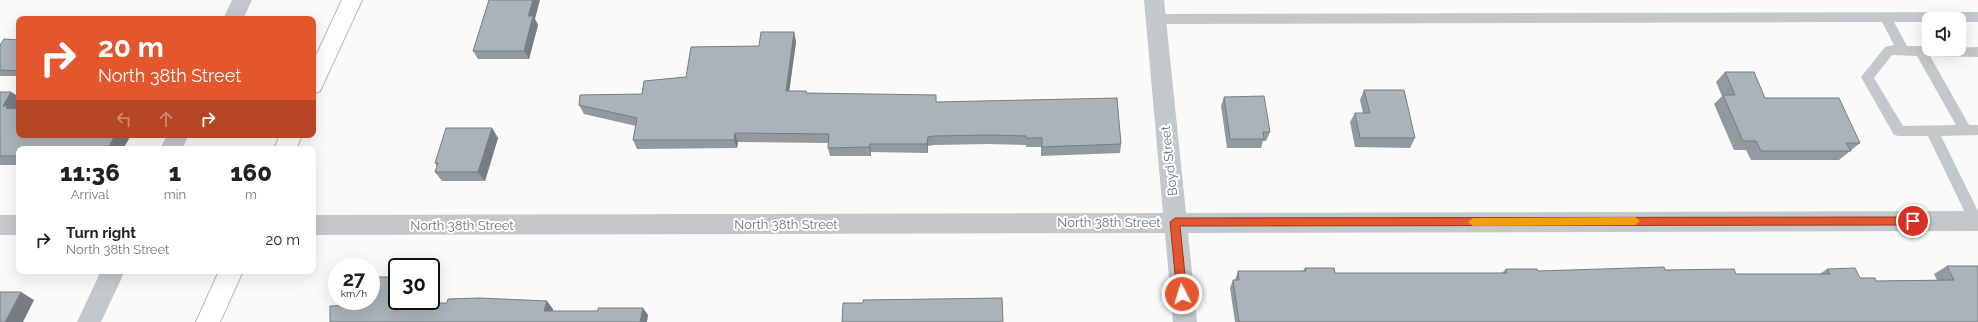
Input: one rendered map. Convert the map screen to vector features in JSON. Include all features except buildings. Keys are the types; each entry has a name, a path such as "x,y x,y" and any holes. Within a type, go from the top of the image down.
{"street":[{"path":"234,16 242,0"},
{"path":"316,78 352,0"},
{"name":"Boyd Street","path":"1155,9 1185,322"},
{"name":"North 38th Street","path":"316,225 1175,222 1977,222"},
{"path":"0,225 16,225"},
{"path":"89,322 112,274"},
{"path":"208,322 230,274"}],"lane":[{"path":"1155,9 1978,17"},
{"path":"1885,17 1903,50"},
{"path":"1972,130 1899,131 1867,77 1889,50 1978,52"},
{"path":"1921,51 1972,130"},
{"path":"1932,131 1977,222"}],"slow traffic":[{"path":"1473,222 1635,221"}],"route":[{"path":"1182,294 1175,222 1913,221"}]}
